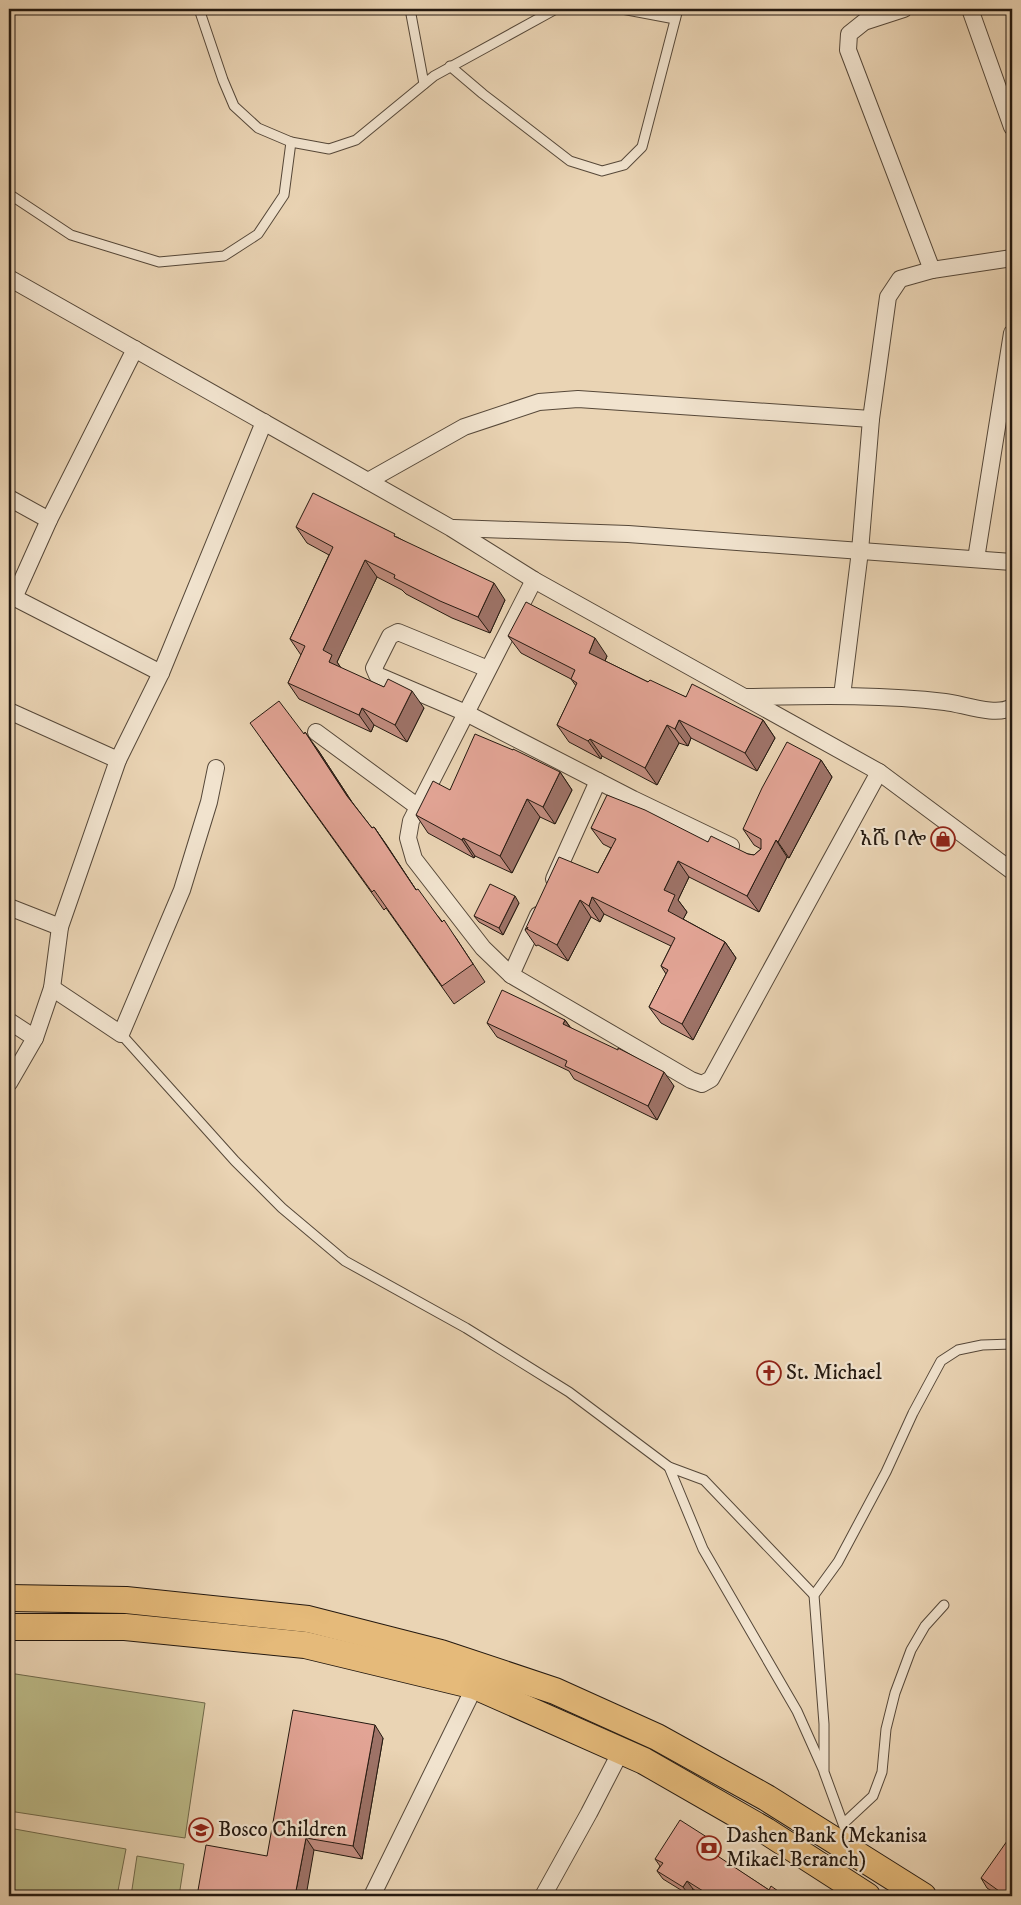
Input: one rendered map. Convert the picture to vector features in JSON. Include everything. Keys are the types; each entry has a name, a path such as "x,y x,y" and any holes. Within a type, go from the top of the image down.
{"main road":[{"path":"9,1598 126,1600 308,1619 441,1653 555,1691 657,1736 767,1798 923,1896"},
{"path":"9,1627 125,1627 305,1645 475,1686 644,1761 766,1831 866,1896"},
{"path":"545,1718 555,1691"}],"street":[{"path":"904,9 864,22 849,34 848,50 932,270"},
{"path":"970,9 1012,127"},
{"path":"842,696 860,551 871,419 888,297 900,279 932,270 1012,258"},
{"path":"9,278 451,528 534,580 880,772 1012,871"},
{"path":"976,559 1012,333"},
{"path":"135,350 12,597 161,672"},
{"path":"368,481 464,426 539,402 578,399 871,419"},
{"path":"9,1083 35,1038 52,988 60,927 118,760 161,672 264,422"},
{"path":"9,498 49,520"},
{"path":"451,528 628,534 1012,562"},
{"path":"534,580 411,821 408,838 414,859 483,948 511,975 691,1080 702,1084 711,1079 880,772"},
{"path":"488,669 398,632 390,636 374,668 377,675 466,713 598,781 747,853"},
{"path":"745,697 842,696 946,702 984,709 1008,710 1012,707"},
{"path":"9,710 118,760"},
{"path":"316,732 418,807"},
{"path":"52,988 121,1034 182,890 210,802 216,768"},
{"path":"511,975 598,781"},
{"path":"9,908 60,927"},
{"path":"9,1021 35,1038"},
{"path":"372,1896 475,1686"},
{"path":"543,1896 621,1751"}],"lane":[{"path":"199,9 223,80 234,106 258,128 291,142 329,150 356,140 424,84 450,66 556,9"},
{"path":"410,9 424,84"},
{"path":"622,9 675,19"},
{"path":"450,66 570,161 602,171 624,165 642,147 678,9"},
{"path":"9,194 70,235 159,262 224,256 258,234 284,195 291,142"},
{"path":"121,1034 242,1168 282,1208 345,1260 466,1328 569,1392 669,1467 704,1480 814,1595 824,1724 824,1772"},
{"path":"814,1595 838,1562 886,1472 913,1413 941,1361 958,1350 982,1345 1012,1344"},
{"path":"669,1467 703,1549 797,1711 824,1772 853,1851"},
{"path":"844,1823 873,1796 882,1772 886,1729 895,1693 911,1650 925,1626 944,1605"}],"shaded area":[{"path":"9,1673 205,1703 185,1838 9,1811"},
{"path":"9,1828 126,1849 117,1896 9,1896"},
{"path":"137,1856 184,1864 179,1896 131,1896"}],"building":[{"path":"313,493 395,534 394,536 494,583 478,617 394,578 395,575 365,560 323,650 332,655 329,662 384,687 388,679 412,691 395,725 362,708 359,715 288,683 305,646 290,639 333,547 296,527"},
{"path":"526,602 595,638 589,653 648,682 650,680 686,697 692,684 763,720 745,753 679,720 675,729 667,725 645,768 590,739 588,741 557,725 577,683 571,679 575,670 508,636"},
{"path":"279,701 304,734 305,732 347,796 372,828 374,827 416,890 418,889 442,922 444,920 473,964 442,986 374,890 372,892 250,723"},
{"path":"475,734 513,749 560,772 543,807 527,799 500,856 463,838 462,840 416,815 433,781 450,790"},
{"path":"787,742 821,760 747,896 678,861 664,890 675,895 668,911 725,942 682,1024 649,1007 668,970 661,966 675,938 592,897 589,906 580,900 557,945 527,929 528,927 525,930 559,857 598,873 616,839 591,828 607,795 645,810 708,842 711,836 748,854 754,855 761,849 761,839 743,829 762,788"},
{"path":"490,884 515,896 499,928 474,916"},
{"path":"502,990 565,1020 563,1024 618,1050 618,1048 664,1072 648,1106 565,1066 567,1061 487,1023"},
{"path":"293,1710 375,1725 353,1846 306,1838 295,1896 197,1896 206,1845 267,1856"},
{"path":"680,1820 713,1841 707,1849 769,1890 771,1886 785,1896 711,1896 687,1881 683,1887 657,1871 663,1863 655,1859"},
{"path":"1012,1834 1012,1896 1006,1896 981,1878"}],"place":[{"name":"አሼ ቦሎ","path":"943,839"},
{"name":"St. Michael","path":"769,1373"},
{"name":"Bosco Children","path":"201,1830"},
{"name":"Dashen Bank (Mekanisa Mikael Beranch)","path":"709,1848"}]}
